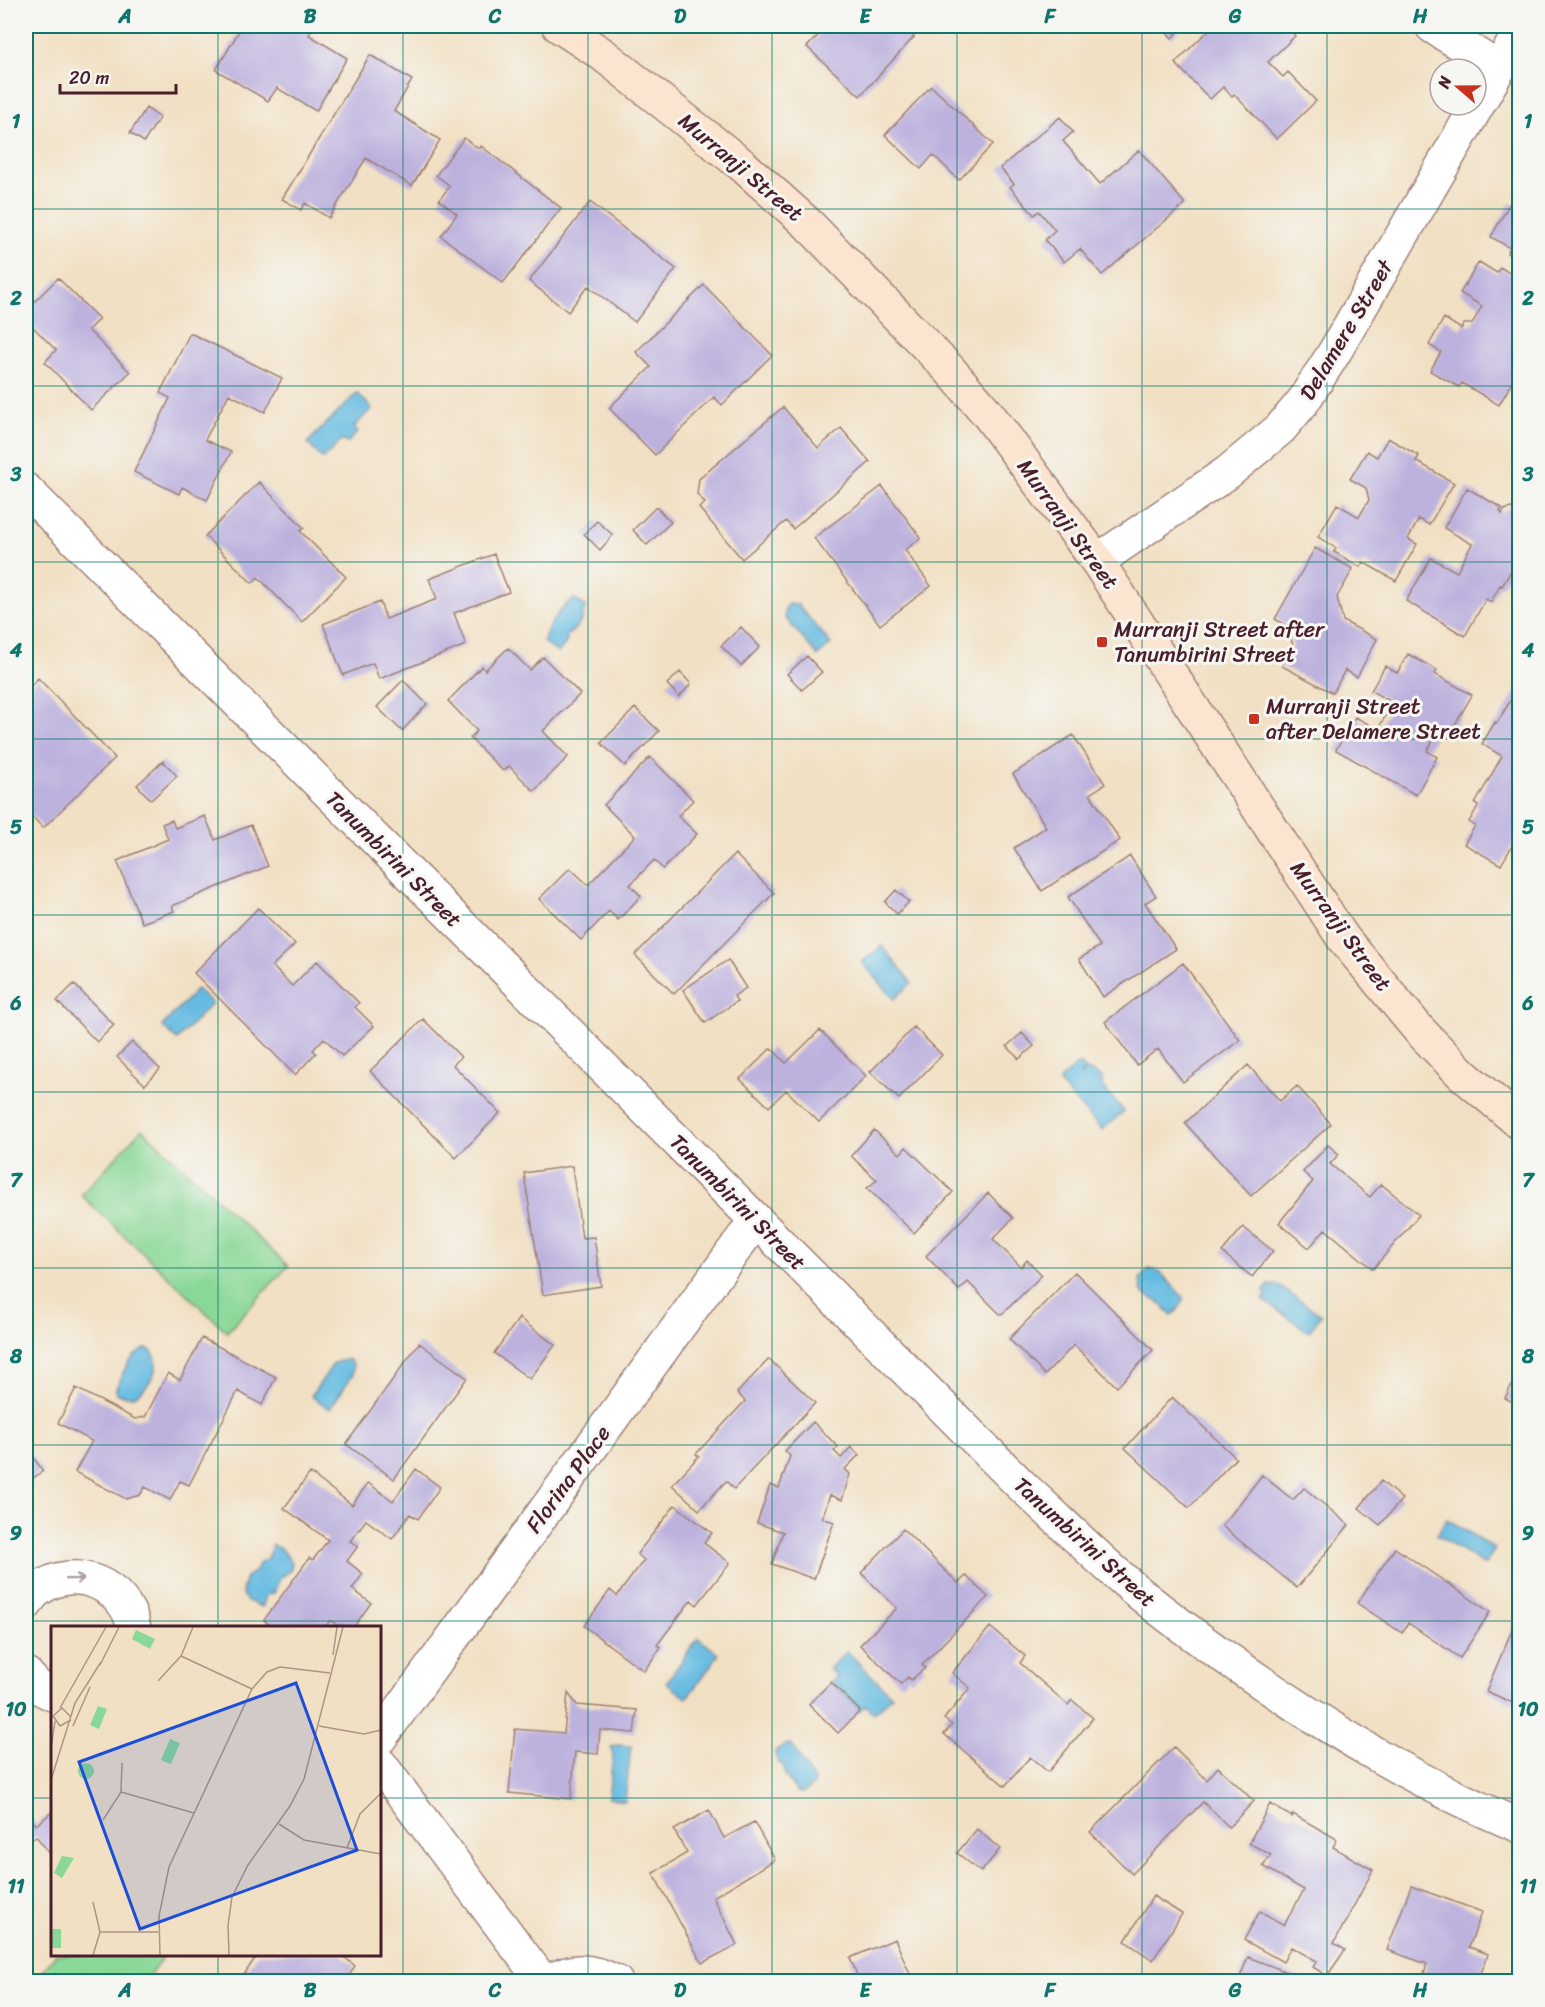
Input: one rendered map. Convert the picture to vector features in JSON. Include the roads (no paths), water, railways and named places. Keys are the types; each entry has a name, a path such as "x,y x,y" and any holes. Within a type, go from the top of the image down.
{"street":[{"name":"Murranji Street","path":"559,26 602,54 742,165 808,224 931,349 988,414 1097,561 1343,938 1420,1031 1463,1075 1520,1123"},
{"path":"1432,26 1499,69"},
{"name":"Delamere Street","path":"1097,561 1227,473 1280,429 1302,403 1334,353 1520,32"},
{"name":"Tanumbirini Street","path":"26,490 1022,1486 1126,1582 1167,1616 1300,1709 1426,1783 1520,1826"},
{"name":"Florina Place","path":"381,1737 756,1220"},
{"path":"26,1604 38,1590 58,1580 81,1577 102,1584 120,1597 132,1616 134,1626"},
{"path":"26,1674 38,1687 51,1694"},
{"path":"381,1765 543,1982"},
{"path":"548,1982 562,1974 580,1971 598,1974 616,1982"}],"water":[{"path":"357,393 372,408 354,427 358,432 347,443 342,440 323,459 307,443"},
{"path":"574,599 585,606 583,616 577,627 566,636 567,641 558,653 543,642 555,618"},
{"path":"789,604 798,605 831,644 818,656 785,618 785,609"},
{"path":"882,946 912,983 894,999 862,962"},
{"path":"197,989 212,1003 177,1040 162,1026"},
{"path":"1079,1063 1085,1069 1080,1075 1087,1070 1102,1077 1102,1087 1124,1111 1102,1130 1058,1082"},
{"path":"1149,1269 1159,1271 1183,1297 1180,1307 1172,1315 1142,1291 1140,1279"},
{"path":"1269,1284 1273,1287 1276,1284 1321,1315 1309,1332 1263,1300 1266,1296 1264,1291"},
{"path":"147,1348 156,1359 151,1380 136,1395 117,1394 115,1391 130,1361"},
{"path":"348,1359 353,1364 353,1374 330,1409 311,1396 334,1363"},
{"path":"1447,1519 1495,1549 1485,1565 1437,1535"},
{"path":"273,1545 282,1549 292,1563 290,1571 280,1578 274,1593 267,1594 262,1607 246,1600 242,1592 246,1577 255,1571 260,1562 266,1560"},
{"path":"698,1638 719,1654 687,1698 666,1683"},
{"path":"847,1651 892,1696 874,1713 865,1705 860,1711 831,1682 836,1676 829,1669"},
{"path":"791,1744 815,1782 802,1793 797,1792 785,1775 784,1766 779,1763 775,1755 776,1750"},
{"path":"631,1746 625,1801 608,1798 613,1757 611,1747"}],"place":[{"name":"Murranji Street after Tanumbirini Street","path":"1102,642"},
{"name":"Murranji Street after Delamere Street","path":"1254,719"}]}
